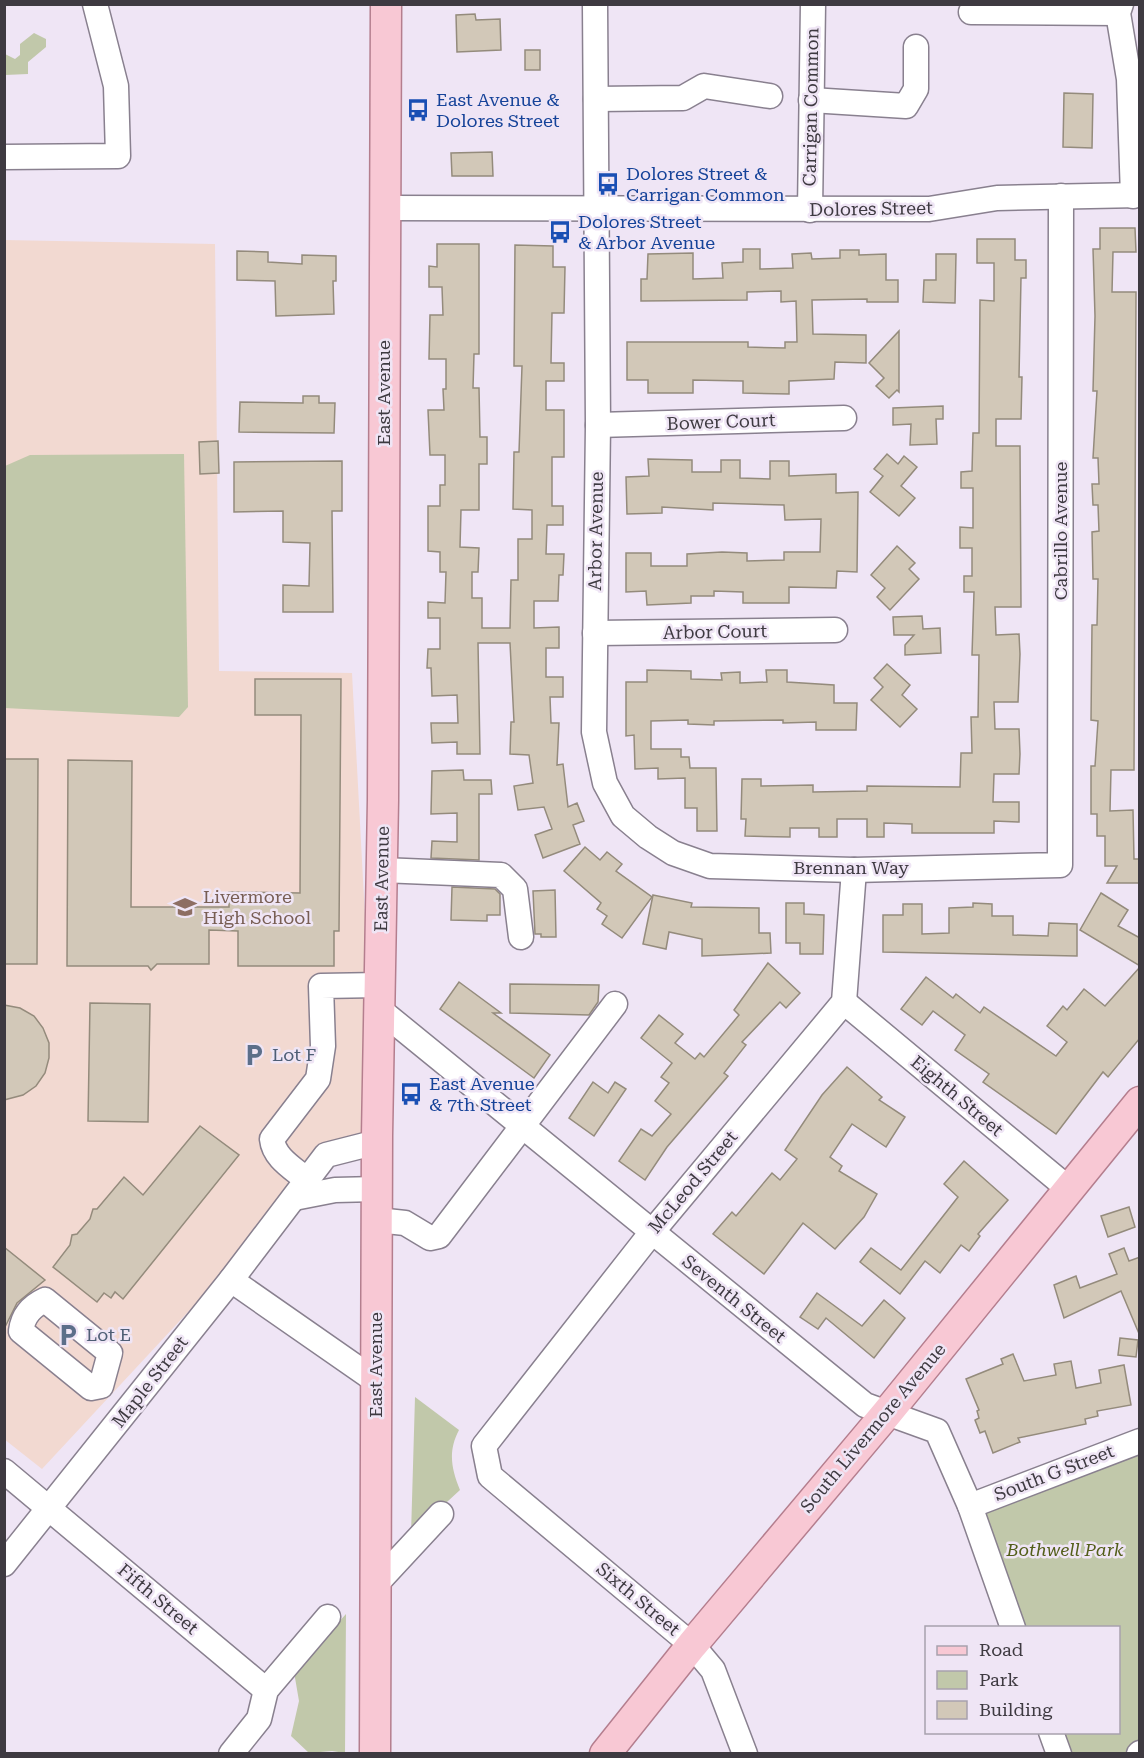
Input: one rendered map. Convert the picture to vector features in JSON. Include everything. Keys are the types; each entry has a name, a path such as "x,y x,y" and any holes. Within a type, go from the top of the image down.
{"main road":[{"name":"East Avenue","path":"375,1754 377,1142 382,870 386,4"},
{"name":"South Livermore Avenue","path":"605,1754 692,1645 1138,1110"}],"street":[{"path":"4,157 117,156 116,86 95,4"},
{"path":"595,4 597,208"},
{"name":"Carrigan Common","path":"810,210 813,4"},
{"path":"970,12 1120,9 1130,80 1136,196"},
{"path":"811,100 906,106 916,89 916,47"},
{"path":"596,99 683,98 704,86 770,96"},
{"name":"Cabrillo Avenue","path":"1060,865 1061,196"},
{"name":"Dolores Street","path":"385,207 929,209 997,198 1136,196"},
{"name":"Arbor Avenue","path":"597,208 594,732 605,783 623,816 648,837"},
{"name":"Bower Court","path":"597,425 844,418"},
{"name":"Arbor Court","path":"595,633 835,630"},
{"name":"Brennan Way","path":"648,837 673,853 710,866 854,870 1060,865"},
{"path":"382,870 501,875 515,889 522,937"},
{"path":"844,1002 854,870"},
{"path":"377,1189 301,1189 273,1150 272,1139 318,1079 323,1046 321,986 380,998"},
{"name":"Seventh Street","path":"380,998 522,1126 865,1406 937,1431 970,1506 1013,1626"},
{"name":"Eighth Street","path":"844,1002 1070,1190"},
{"name":"McLeod Street","path":"490,1476 484,1446 652,1232 844,1002"},
{"path":"377,1220 405,1223 430,1238 439,1236 615,1004"},
{"name":"Maple Street","path":"7,1555 51,1508 231,1280 326,1155 377,1142"},
{"path":"231,1280 376,1381"},
{"path":"101,1386 128,1411"},
{"name":"South G Street","path":"970,1506 1140,1441"},
{"name":"Fifth Street","path":"4,1471 266,1690"},
{"name":"Sixth Street","path":"490,1476 692,1645 713,1670 745,1754"},
{"path":"376,1584 441,1514"},
{"path":"231,1754 259,1719 266,1690 328,1617"},
{"path":"1052,1734 1059,1754"}],"shaded area":[{"name":"Livermore High School","path":"4,240 215,244 219,671 352,673 377,1142 326,1155 294,1198 42,1469 4,1439"}],"green space":[{"path":"34,33 46,39 46,47 28,62 28,74 5,75 5,54 15,59 20,55 20,44"},
{"path":"184,454 188,707 179,717 5,708 5,466 30,455"},
{"path":"415,1397 459,1430 453,1445 452,1460 460,1490 411,1535"},
{"name":"Bothwell Park","path":"1139,1441 1139,1753 1059,1753 1051,1734 1120,1734 1120,1626 1013,1626 970,1506"},
{"path":"346,1614 345,1753 332,1751 309,1753 291,1736 299,1701 294,1672"}],"building":[{"path":"475,14 476,20 500,19 501,50 457,52 456,15"},
{"path":"525,50 540,50 540,70 525,70"},
{"path":"1064,93 1093,94 1092,148 1063,147"},
{"path":"492,152 493,176 452,176 451,153"},
{"path":"1100,228 1135,228 1136,252 1113,252 1112,292 1136,292 1134,770 1111,770 1110,811 1133,810 1134,859 1140,859 1140,883 1107,883 1117,866 1105,866 1105,836 1097,836 1097,814 1091,814 1091,766 1095,766 1098,721 1091,720 1092,625 1097,625 1098,579 1093,579 1092,532 1099,531 1098,505 1093,505 1092,484 1099,484 1098,458 1093,458 1097,391 1093,391 1095,316 1093,249 1100,249"},
{"path":"977,239 1015,239 1015,260 1026,260 1026,278 1021,278 1019,377 1022,377 1021,419 996,419 996,446 1020,446 1021,607 995,607 996,635 1019,634 1020,654 1018,702 994,702 995,729 1019,729 1020,754 1019,774 994,774 993,802 1019,802 1019,822 994,821 994,833 912,833 912,824 884,823 884,837 867,837 867,819 837,819 837,837 819,837 819,828 790,828 790,837 745,836 746,819 741,819 742,779 761,779 761,786 813,785 813,792 867,791 867,786 960,787 961,753 972,753 971,717 978,717 979,655 972,655 974,592 964,592 964,576 972,576 972,548 960,548 960,527 973,528 973,488 961,488 961,472 972,471 973,433 979,433 980,300 994,301 994,263 977,263"},
{"path":"437,244 479,244 479,354 474,354 473,388 479,388 480,437 487,437 487,464 479,464 479,510 461,510 460,547 479,548 478,572 472,572 472,598 482,598 482,628 510,628 511,580 518,580 518,539 532,539 532,510 513,509 514,452 519,452 522,366 514,366 515,245 553,246 553,267 565,267 564,313 552,313 551,363 564,363 564,381 546,381 546,410 564,410 564,457 552,457 552,506 563,506 563,525 547,525 546,554 564,554 563,575 559,575 558,601 534,601 534,628 559,627 559,648 546,648 546,677 563,677 563,697 550,697 551,723 559,723 557,765 563,764 568,807 577,803 584,821 573,825 580,844 543,858 535,835 552,829 544,807 518,810 514,786 533,783 529,755 510,754 511,722 514,722 510,643 478,643 480,754 457,754 457,742 432,743 431,723 458,723 457,695 432,696 431,668 427,668 428,649 440,649 440,618 428,618 428,602 445,603 446,572 440,572 440,552 428,551 428,506 440,506 440,485 445,485 445,455 430,455 428,410 444,410 443,389 446,389 446,359 429,359 430,315 443,315 442,287 429,287 429,266 437,267"},
{"path":"743,249 760,249 760,269 793,268 792,254 811,253 812,259 840,258 840,250 859,250 859,255 886,254 886,280 898,280 898,302 867,302 867,299 812,300 813,334 866,335 866,363 835,362 834,379 789,381 789,394 743,393 743,381 693,380 693,393 648,393 648,380 627,380 627,342 748,342 748,347 785,348 785,342 797,342 796,301 781,302 781,291 747,292 747,300 641,301 641,279 647,279 648,254 693,253 693,279 723,278 722,263 743,262"},
{"path":"237,251 268,252 268,262 302,264 302,255 336,256 336,281 333,281 334,314 276,316 275,281 237,280"},
{"path":"936,254 956,254 955,303 923,302 924,280 936,280"},
{"path":"899,331 899,392 897,390 889,398 876,386 884,378 869,363"},
{"path":"303,396 319,396 319,403 335,403 334,433 239,432 240,402 303,403"},
{"path":"943,406 943,419 936,419 937,444 910,445 911,424 893,425 893,408"},
{"path":"218,441 219,473 200,474 199,442"},
{"path":"887,454 898,464 904,456 917,467 901,486 915,498 899,516 870,492 883,476 874,469"},
{"path":"648,459 692,460 692,472 721,472 721,460 740,460 740,478 770,479 770,461 789,461 789,476 836,474 836,493 858,492 857,572 837,571 836,588 789,587 789,603 743,603 743,592 714,591 714,596 691,596 691,603 647,605 646,591 626,592 626,553 651,553 651,566 687,566 687,554 722,552 747,553 747,561 784,560 784,552 820,552 821,519 785,520 784,505 713,503 713,510 662,507 662,513 627,514 626,477 649,476"},
{"path":"342,461 342,511 332,511 333,612 283,612 283,585 309,586 310,543 283,542 283,511 234,512 234,462"},
{"path":"897,546 915,563 909,569 919,579 890,610 877,597 885,588 871,575"},
{"path":"922,616 923,629 940,628 941,653 905,655 905,645 914,635 894,635 893,617"},
{"path":"887,664 910,685 902,695 917,709 900,727 871,700 883,687 874,678"},
{"path":"647,670 691,671 691,679 722,680 721,673 740,672 740,683 767,682 766,670 787,670 787,682 834,685 834,703 857,703 856,730 816,730 816,722 783,723 783,720 714,721 714,725 688,724 688,720 651,721 651,749 681,749 681,757 689,757 690,768 716,768 717,831 697,831 697,808 685,808 685,778 658,779 658,768 635,769 634,735 626,736 626,682 647,682"},
{"path":"255,679 341,679 339,931 334,931 334,966 238,966 238,931 209,930 209,964 157,964 151,970 148,966 67,966 68,760 132,761 131,907 229,907 229,892 300,893 301,715 255,715"},
{"path":"4,759 38,759 37,964 4,964"},
{"path":"463,770 464,780 491,780 492,794 479,794 479,860 431,858 432,841 457,842 457,813 431,814 432,771"},
{"path":"585,847 600,860 607,852 622,864 616,871 652,897 622,938 602,924 607,916 597,909 601,903 564,871"},
{"path":"452,887 495,889 500,894 500,915 487,915 487,921 451,920"},
{"path":"555,890 556,937 541,937 541,934 535,934 533,891"},
{"path":"1101,893 1128,910 1118,926 1140,938 1140,966 1080,930"},
{"path":"653,895 692,903 691,907 759,908 759,933 770,933 771,953 702,956 702,939 669,932 666,949 643,944"},
{"path":"786,903 804,903 804,914 824,915 823,954 800,954 800,943 786,943"},
{"path":"973,903 992,904 992,916 1013,916 1013,935 1048,936 1049,923 1077,924 1077,956 883,952 883,915 903,915 903,904 922,904 922,934 949,933 949,908 973,907"},
{"path":"768,963 800,993 786,1008 780,1002 742,1042 746,1045 724,1073 728,1076 667,1147 645,1180 619,1161 641,1129 652,1136 671,1114 655,1101 669,1083 661,1077 672,1063 641,1038 659,1015 683,1034 675,1043 695,1059 700,1053 704,1057 739,1015 734,1010"},
{"path":"1140,967 1140,1038 1108,1077 1103,1072 1056,1134 983,1082 989,1074 955,1050 965,1035 933,1011 922,1025 901,1009 926,977 953,998 956,994 980,1013 984,1007 1056,1056 1067,1042 1047,1026 1063,1006 1067,1010 1084,989 1105,1006"},
{"path":"459,982 501,1013 493,1013 550,1055 534,1078 440,1009"},
{"path":"510,984 599,985 598,1002 589,1015 510,1013"},
{"path":"90,1003 150,1004 148,1122 88,1121"},
{"path":"4,1005 20,1008 34,1016 43,1028 49,1043 49,1058 45,1073 36,1086 23,1095 4,1100"},
{"path":"847,1067 882,1097 879,1100 905,1117 886,1147 852,1124 830,1157 842,1166 839,1171 877,1194 864,1217 835,1249 803,1223 764,1274 713,1234 732,1212 736,1216 772,1173 780,1180 797,1159 785,1150 822,1095"},
{"path":"593,1082 608,1093 615,1082 626,1089 594,1136 569,1118"},
{"path":"200,1126 239,1155 123,1299 115,1292 111,1298 104,1293 97,1302 53,1267 70,1245 72,1235 77,1234 90,1219 93,1209 97,1209 124,1177 143,1195"},
{"path":"964,1161 1008,1200 978,1234 980,1236 969,1251 961,1245 940,1273 925,1261 900,1294 860,1262 871,1248 901,1270 958,1197 944,1184"},
{"path":"1129,1207 1135,1227 1108,1237 1101,1216"},
{"path":"4,1247 45,1280 17,1303 4,1329"},
{"path":"1124,1248 1129,1261 1140,1257 1140,1336 1121,1291 1064,1318 1054,1285 1076,1276 1080,1288 1117,1274 1109,1254"},
{"path":"817,1293 862,1326 884,1300 905,1318 874,1358 826,1318 818,1329 800,1317"},
{"path":"1120,1338 1138,1340 1136,1357 1118,1355"},
{"path":"1013,1354 1024,1381 1056,1375 1054,1364 1071,1361 1076,1388 1101,1383 1099,1370 1124,1365 1131,1405 1097,1411 1098,1416 1085,1419 1086,1424 1018,1438 1020,1442 993,1453 985,1431 980,1433 975,1420 979,1418 977,1411 979,1410 966,1379 1003,1364 1001,1359"}],"place":[{"name":"East Avenue & Dolores Street","path":"418,110"},
{"name":"Dolores Street & Carrigan Common","path":"608,184"},
{"name":"Dolores Street & Arbor Avenue","path":"560,232"},
{"name":"Livermore High School","path":"185,907"},
{"name":"Lot F","path":"254,1055"},
{"name":"East Avenue & 7th Street","path":"411,1094"},
{"name":"Lot E","path":"68,1335"}]}
